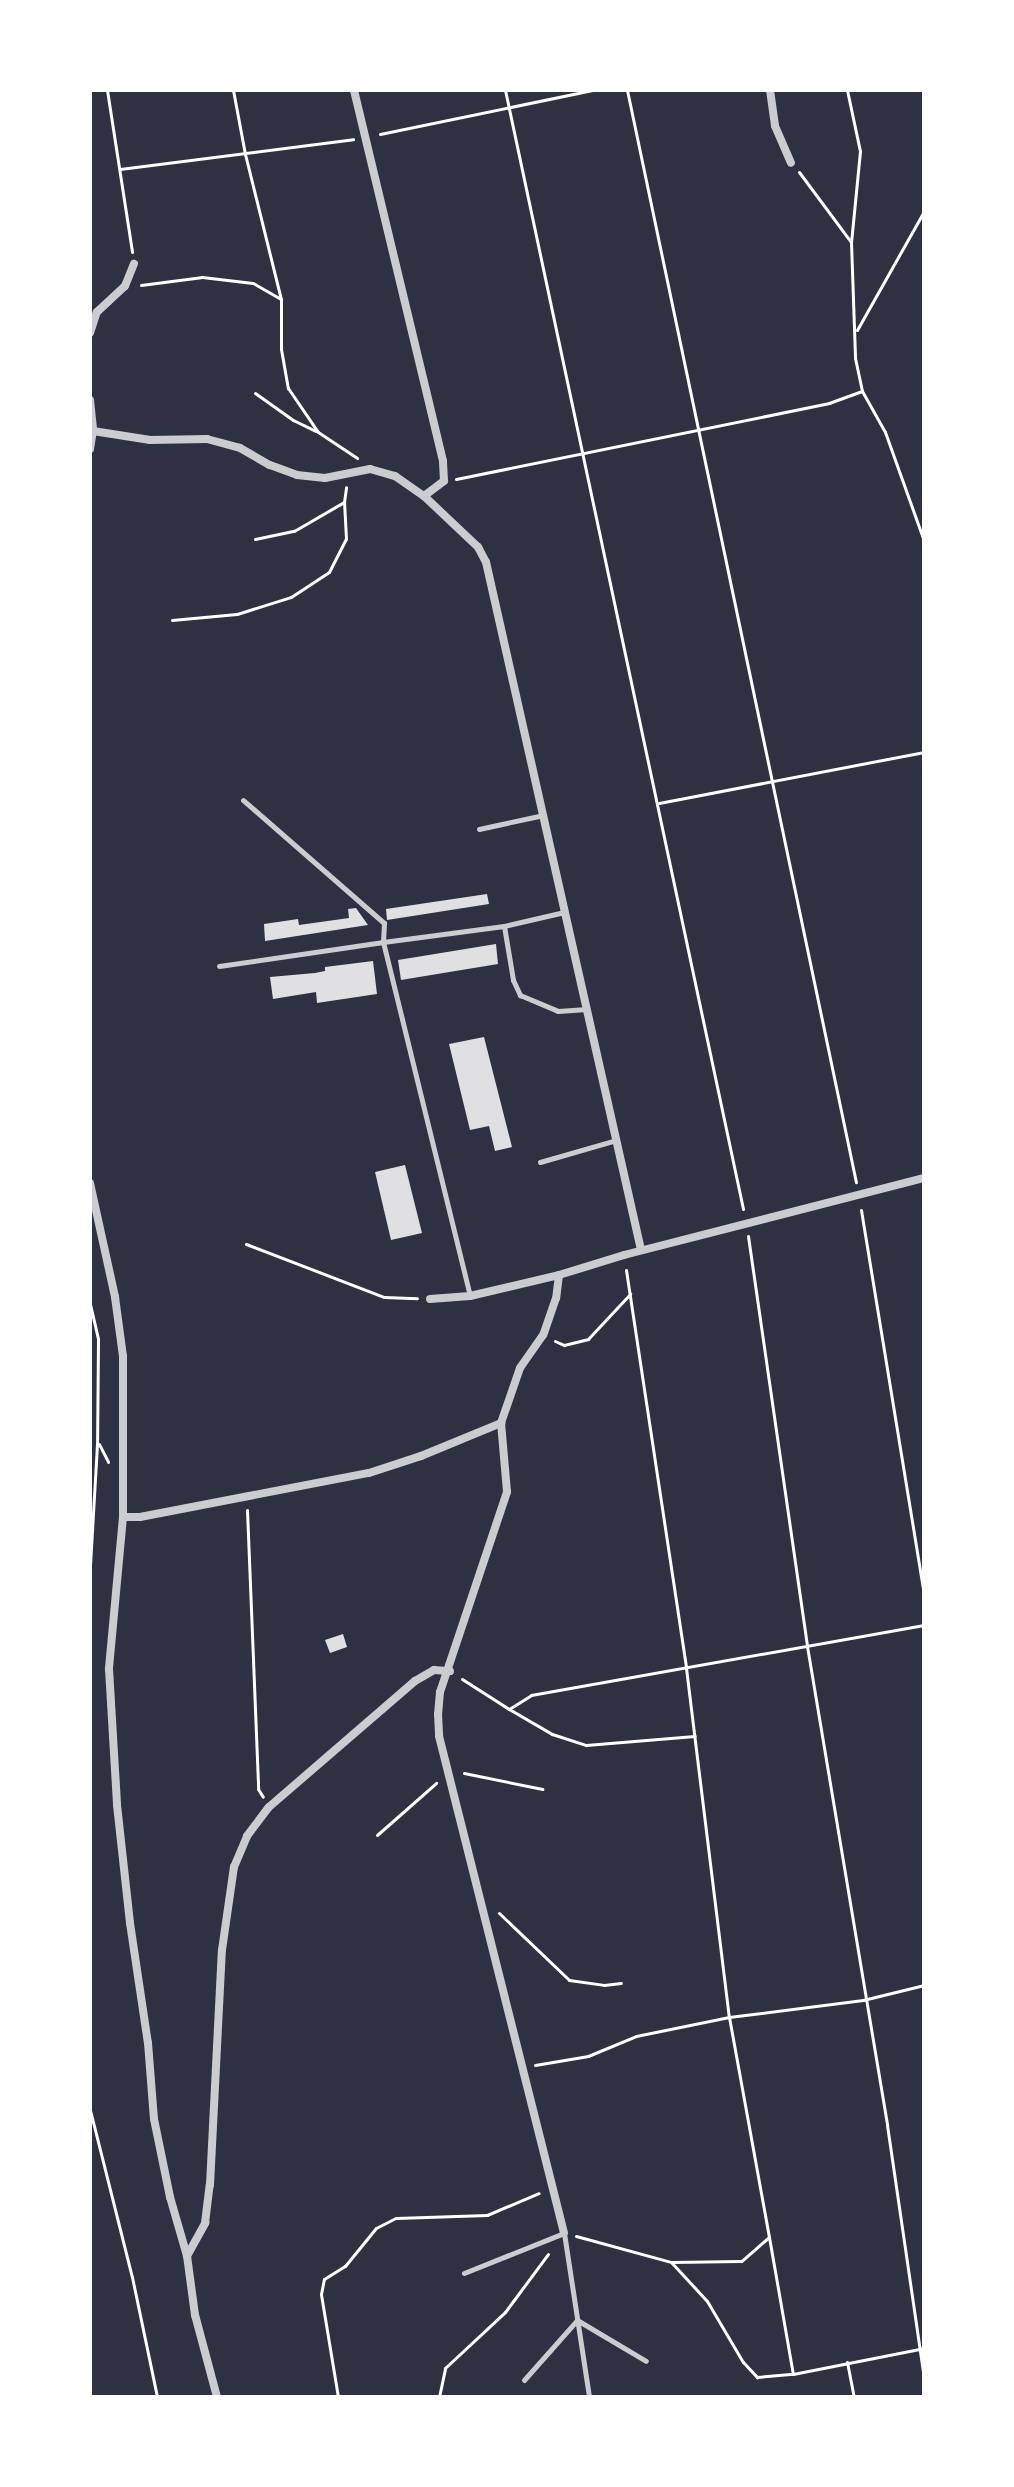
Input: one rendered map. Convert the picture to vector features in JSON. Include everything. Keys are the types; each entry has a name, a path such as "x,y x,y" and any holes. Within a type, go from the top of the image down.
{"street":[{"path":"354,90 443,461 444,481 424,496"},
{"path":"770,90 775,126 791,163"},
{"path":"90,333 97,312 125,286 134,264"},
{"path":"90,400 93,431 90,449"},
{"path":"93,431 150,440 207,439 240,448 270,465 297,475 347,476 370,469 395,476 424,496 478,547 486,562 641,1250"},
{"path":"430,1299 470,1296 559,1275 641,1250 924,1178"},
{"path":"90,1183 115,1297 123,1356 123,1517 109,1669 117,1805 148,2043 154,2119 170,2197 187,2256 195,2315 217,2397"},
{"path":"559,1275 556,1298 543,1335 520,1368 501,1423 507,1492 450,1671 440,1692 438,1714 447,1763 564,2233"},
{"path":"123,1517 140,1517 369,1473 421,1456 501,1423"},
{"path":"187,2256 205,2223 210,2185 222,1950 234,1867 247,1836 269,1807 415,1681 434,1670 450,1671"}],"lane":[{"path":"243,800 384,923 383,942 470,1296"},
{"path":"479,829 543,815"},
{"path":"219,966 504,926 565,912"},
{"path":"504,926 513,980 520,995 558,1011 588,1009"},
{"path":"540,1162 617,1140"},
{"path":"464,2273 564,2233 589,2397"},
{"path":"577,2320 646,2361"},
{"path":"524,2380 577,2320"}],"path":[{"path":"107,90 134,264"},
{"path":"233,90 245,154 281,299 281,349 288,388 318,432"},
{"path":"505,90 746,1223 807,1646 863,2000 887,2125 924,2379"},
{"path":"627,90 859,1196 924,1593"},
{"path":"847,90 860,151 851,242 855,358 862,391 885,432 924,541"},
{"path":"791,163 830,209 851,242"},
{"path":"855,333 924,211"},
{"path":"125,286 202,277 253,283 281,299"},
{"path":"444,481 583,456 829,403 862,391"},
{"path":"255,393 370,469"},
{"path":"172,620 237,614 291,597 329,572 346,539 344,502 347,476"},
{"path":"255,539 294,531 344,502"},
{"path":"659,803 924,752"},
{"path":"246,1244 384,1297 430,1299"},
{"path":"624,1255 686,1668 729,2017 793,2374"},
{"path":"543,1335 564,1345 588,1339 630,1294"},
{"path":"90,1304 95,1314 98,1353 90,1566"},
{"path":"248,1494 246,1544 258,1789 269,1807"},
{"path":"509,1709 531,1695 924,1625"},
{"path":"450,1671 552,1734 586,1745 695,1736"},
{"path":"377,1835 431,1790 447,1763 462,1773 542,1789"},
{"path":"479,1894 569,1980 621,1983"},
{"path":"523,2067 588,2056 636,2036 729,2017 863,2000 924,1985"},
{"path":"90,2110 132,2277 157,2397"},
{"path":"338,2397 321,2294 324,2279 345,2266 376,2228 396,2218 487,2215 528,2200 553,2184"},
{"path":"439,2397 445,2368 505,2312 564,2233 671,2262 741,2261 769,2237"},
{"path":"671,2262 707,2301 743,2362 757,2377 793,2374 921,2348"},
{"path":"847,2362 854,2397"}],"building":[{"path":"487,894 489,904 387,920 386,909"},
{"path":"356,908 368,925 265,941 264,924 298,919 299,925 349,918 348,909"},
{"path":"496,944 498,964 401,980 398,960"},
{"path":"373,961 377,994 317,1003 316,992 273,999 270,977 315,973 325,971 325,967"},
{"path":"484,1037 512,1147 495,1151 489,1126 470,1130 449,1044"},
{"path":"405,1165 422,1233 391,1240 375,1172"},
{"path":"343,1634 347,1647 330,1653 325,1640"}]}
